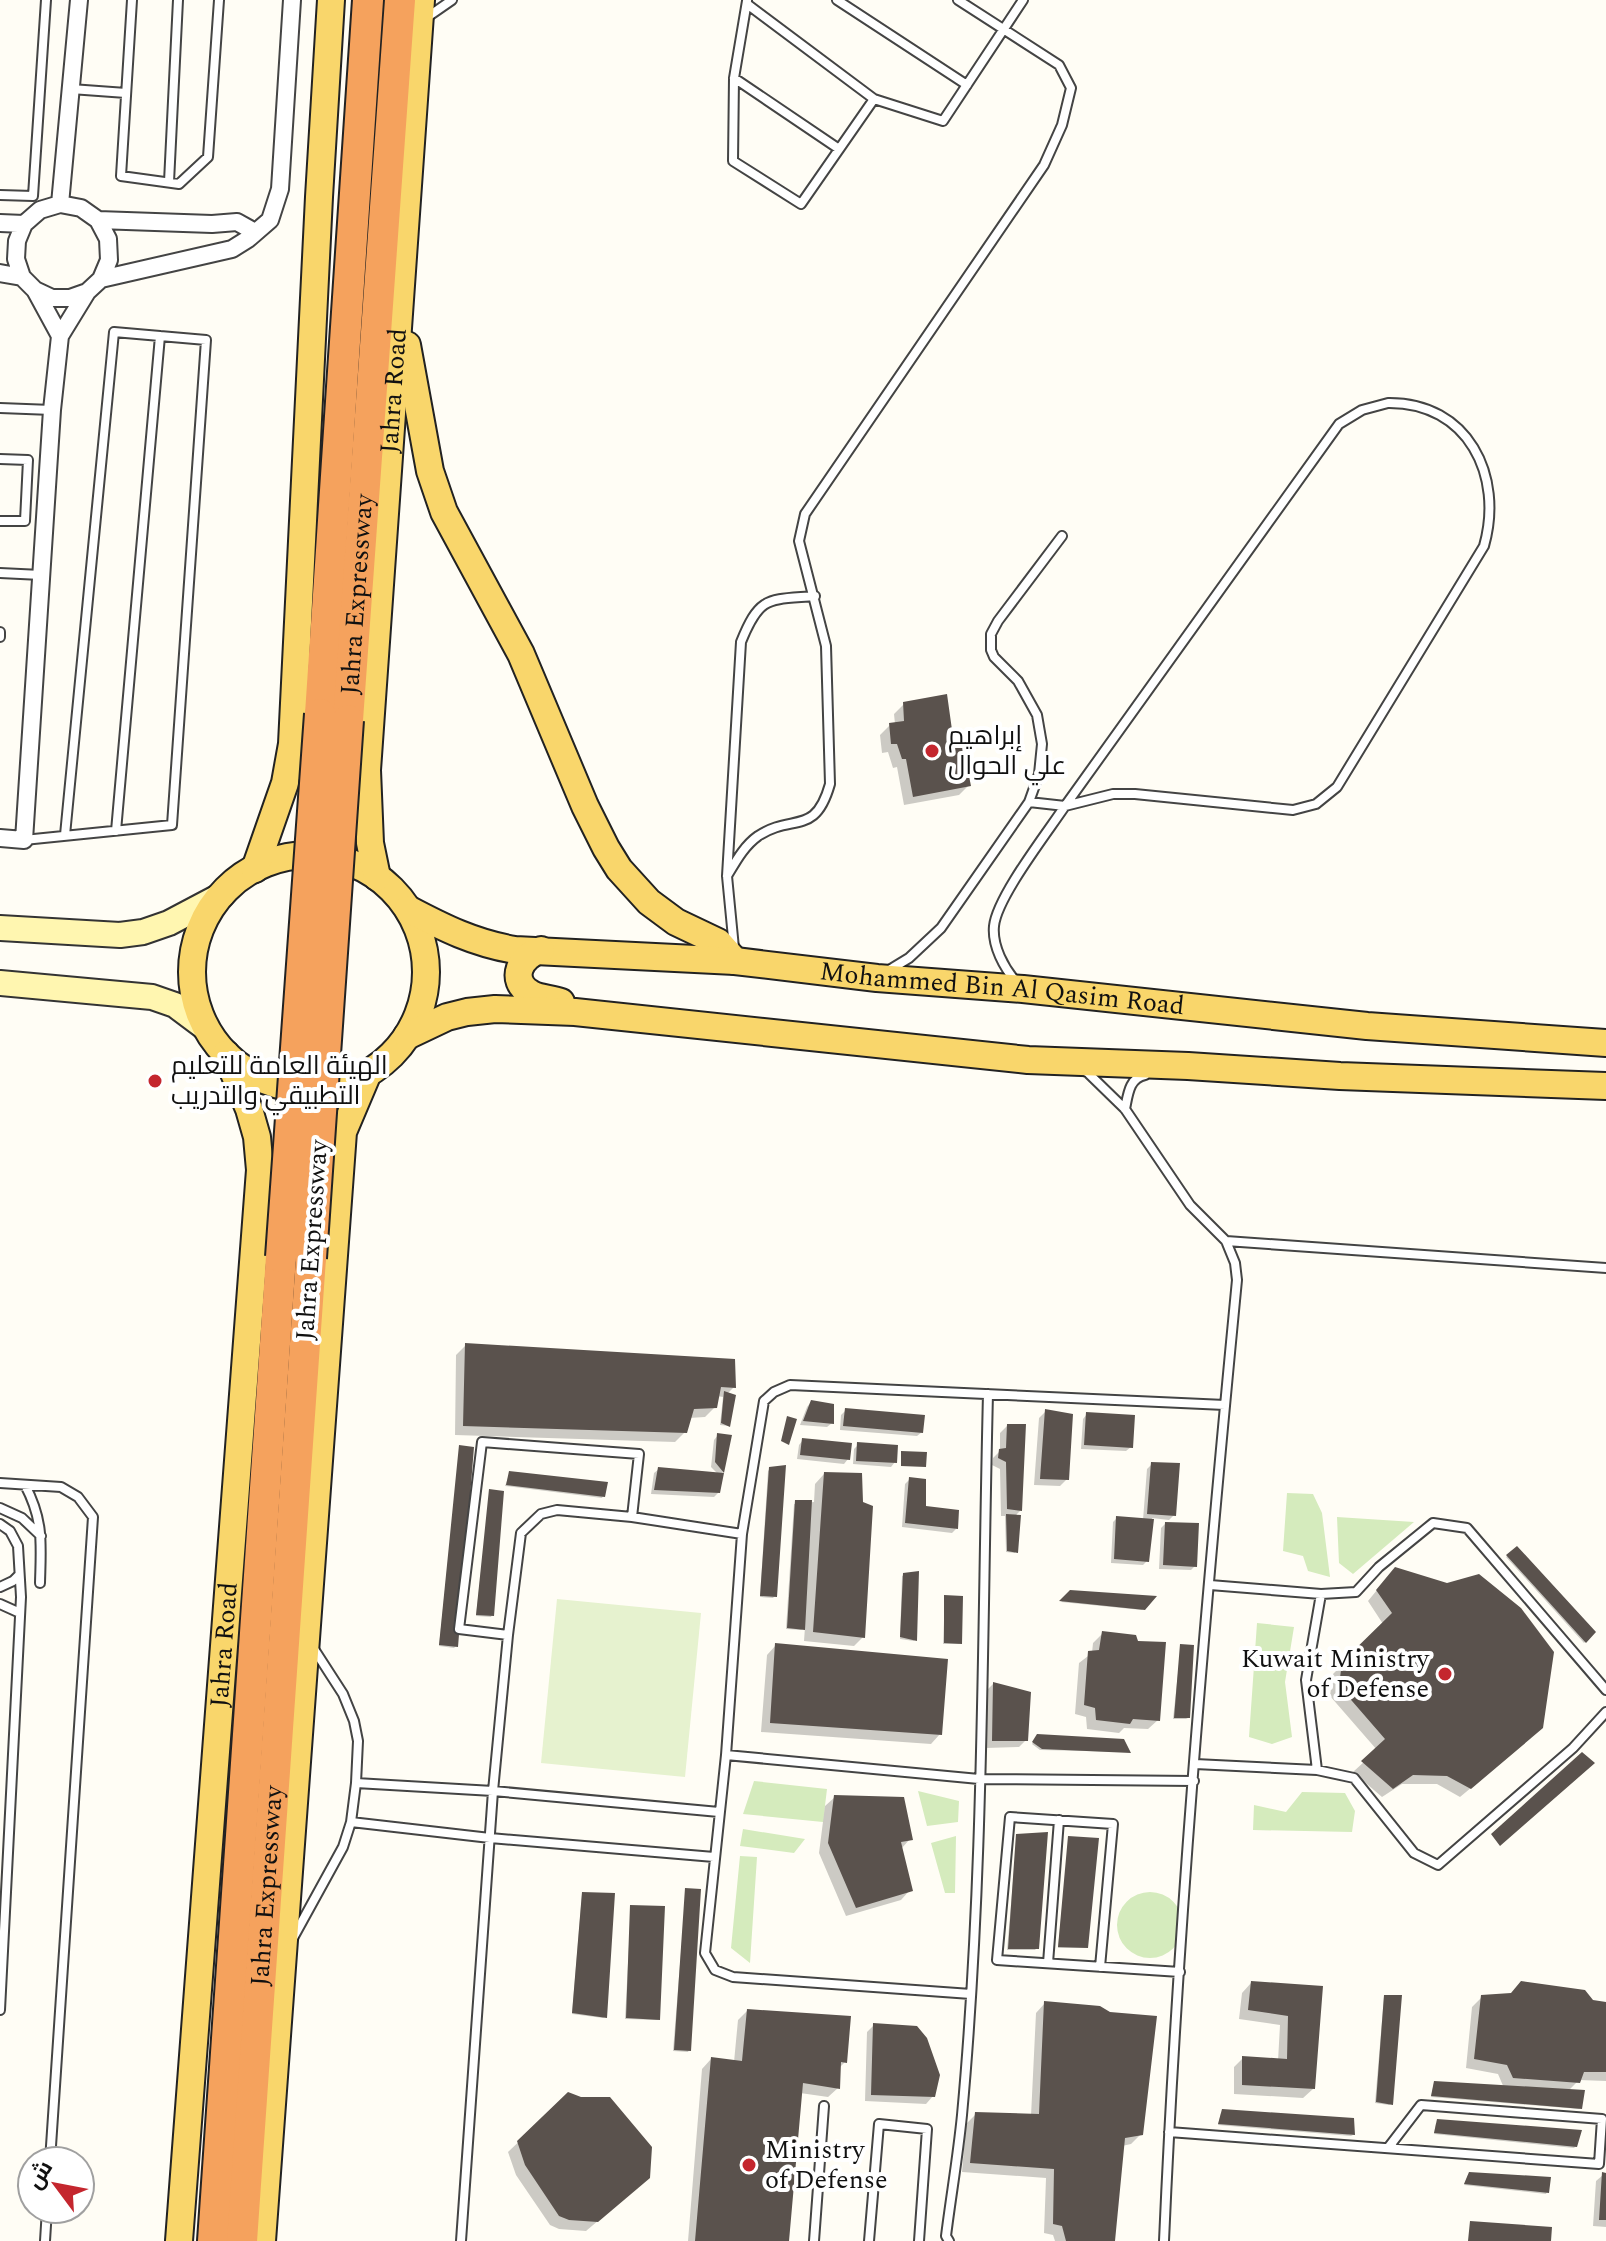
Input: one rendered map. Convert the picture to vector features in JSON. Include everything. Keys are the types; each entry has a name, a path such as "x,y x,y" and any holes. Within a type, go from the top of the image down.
{"highway":[{"name":"Jahra Expressway","path":"213,2241 368,0"},
{"name":"Jahra Expressway","path":"258,2239 349,704 400,0"}],"main road":[{"path":"255,869 285,783 292,744 331,0"},
{"name":"Jahra Road","path":"377,877 370,843 367,770 420,12"},
{"path":"399,314 430,471 444,512 521,654 606,848 619,869 649,902 676,922 718,942 735,961"},
{"path":"296,856 338,858 377,877 394,891 408,909 424,950 424,995 407,1036 389,1057 368,1073 326,1088 282,1086 242,1068 226,1054 207,1029 194,991 192,970 195,950 205,921 222,895 237,880 255,869 275,860 296,856"},
{"name":"Mohammed Bin Al Qasim Road","path":"408,909 459,935 490,946 515,950 735,961 1367,1026 1606,1043"},
{"path":"541,950 528,955 520,966 522,986 533,995 559,1001 575,1012"},
{"path":"407,1036 447,1017 467,1012 495,1009 575,1012 1050,1061 1606,1086"},
{"name":"Jahra Road","path":"179,2241 260,1170 257,1137 249,1109 226,1054"},
{"path":"258,2239 283,1956 343,1132 368,1073"}],"street":[{"path":"60,204 79,0"},
{"path":"101,279 232,249 270,220 280,189 292,0"},
{"path":"0,838 24,840 52,410 60,336 87,292 101,279 109,260 108,239 98,220 81,208 60,204 40,210 24,224 17,241 16,259 22,277 35,290 60,336"},
{"path":"98,220 237,222 255,232"},
{"path":"0,223 24,224"},
{"path":"0,273 22,277"},
{"path":"35,290 52,298 70,298 87,292"},
{"path":"0,928 131,934 169,923 222,895"},
{"path":"0,983 152,997 175,1005 207,1029"}],"lane":[{"path":"0,195 33,196 46,0"},
{"path":"132,0 121,176 179,184 208,157 219,0"},
{"path":"169,182 178,0"},
{"path":"420,12 431,14 452,0"},
{"path":"837,0 967,85"},
{"path":"727,876 746,845 762,834 810,818 824,806 830,784 826,646 799,541 805,514 1044,165 1062,125 1071,88 1059,65 958,0"},
{"path":"874,99 801,204 733,161 734,78 747,2 874,99 943,121 1023,0"},
{"path":"734,78 839,149"},
{"path":"71,89 126,93"},
{"path":"24,840 172,825 206,340 114,332 65,835"},
{"path":"116,831 160,336"},
{"path":"1023,989 1000,957 994,926 1001,903 1065,806 1339,424 1362,410 1388,403 1402,403 1441,415 1473,447 1487,479 1490,514 1484,546 1337,787 1316,804 1293,810 1135,794 1113,794 1065,806 1029,802"},
{"path":"0,408 52,410"},
{"path":"392,420 399,450"},
{"path":"0,459 28,460 25,521 0,521"},
{"path":"877,978 909,958 941,928 1029,802 1039,774 1042,744 1037,715 1018,681 994,657 991,634 1062,536"},
{"path":"381,567 392,543"},
{"path":"0,573 42,575"},
{"path":"735,961 727,876 741,642 751,618 767,601 815,596"},
{"path":"1050,1061 1087,1072 1125,1109 1190,1205 1226,1241 1235,1263 1237,1280 1195,1764 1164,2241"},
{"path":"1125,1109 1130,1086 1139,1076 1188,1066"},
{"path":"1226,1241 1606,1268"},
{"path":"971,1994 733,1977 715,1970 705,1953 726,1755 742,1534 764,1401 774,1392 790,1385 1225,1405"},
{"path":"949,2241 946,2236 961,2118 971,1994 988,1394"},
{"path":"508,1635 459,1629 482,1442 639,1454 632,1517"},
{"path":"0,1483 61,1487 78,1497 93,1517 51,2145"},
{"path":"25,1485 37,1511 41,1536 40,1583"},
{"path":"0,1508 22,1518 41,1536"},
{"path":"461,2241 493,1791 521,1533 541,1514 557,1510 632,1517 742,1534"},
{"path":"1210,1585 1321,1594 1356,1592 1379,1567 1433,1523 1467,1528 1606,1690"},
{"path":"0,1524 10,1531 18,1546 20,1613 0,2010"},
{"path":"0,1587 19,1575"},
{"path":"1317,1770 1306,1680 1321,1594"},
{"path":"0,1604 20,1613"},
{"path":"283,1956 343,1847 351,1822 356,1783 358,1741 354,1721 343,1694 306,1636"},
{"path":"1195,1764 1317,1770 1354,1778 1414,1853 1438,1865 1573,1748 1606,1712"},
{"path":"726,1755 979,1779 1194,1781"},
{"path":"356,1783 493,1791 719,1812"},
{"path":"1100,1967 1113,1824 1010,1817 997,1960 1048,1963 1100,1967 1180,1972"},
{"path":"1048,1963 1059,1820"},
{"path":"351,1822 490,1838 714,1857"},
{"path":"1169,2132 1599,2164 1602,2119 1421,2105 1388,2148"},
{"path":"814,2241 824,2106"},
{"path":"869,2241 879,2124 927,2129 919,2241"}],"green space":[{"path":"1287,1493 1313,1494 1322,1513 1330,1577 1308,1571 1303,1556 1283,1551"},
{"path":"1337,1517 1414,1522 1353,1574 1339,1563"},
{"path":"557,1599 701,1613 685,1777 541,1763"},
{"path":"1257,1623 1294,1627 1285,1682 1292,1737 1272,1744 1249,1737"},
{"path":"754,1781 827,1789 823,1822 743,1814"},
{"path":"918,1791 959,1801 958,1822 927,1826"},
{"path":"1302,1792 1345,1793 1355,1811 1352,1832 1253,1830 1254,1805 1286,1812"},
{"path":"743,1829 805,1839 794,1853 740,1846"},
{"path":"956,1836 955,1893 945,1893 931,1843"},
{"path":"740,1856 757,1857 750,1963 731,1948"},
{"path":"1144,1892 1156,1892 1168,1897 1178,1907 1183,1925 1181,1938 1168,1953 1156,1958 1144,1958 1132,1953 1122,1943 1117,1931 1117,1919 1122,1907 1132,1897"}],"building":[{"name":"إبراهيم علي الحوال","path":"947,694 953,737 961,736 971,786 913,797 906,759 902,759 897,744 891,744 889,723 904,721 903,702"},
{"path":"465,1343 735,1359 736,1388 721,1387 717,1408 694,1409 687,1433 463,1426"},
{"path":"724,1391 736,1395 730,1427 721,1423"},
{"path":"811,1400 834,1404 834,1424 803,1421"},
{"path":"845,1408 925,1415 923,1433 843,1426"},
{"path":"1045,1409 1073,1414 1069,1480 1040,1479"},
{"path":"1086,1412 1135,1415 1133,1448 1084,1445"},
{"path":"787,1416 797,1419 789,1445 781,1441"},
{"path":"1007,1424 1026,1424 1022,1511 1007,1509 1006,1462 998,1458 999,1449 1006,1448"},
{"path":"717,1433 732,1435 724,1473 715,1462"},
{"path":"802,1438 852,1443 850,1460 800,1455"},
{"path":"857,1442 898,1445 897,1463 856,1461"},
{"path":"459,1445 474,1447 458,1647 439,1645"},
{"path":"901,1451 927,1452 926,1467 901,1466"},
{"path":"1151,1462 1180,1463 1176,1516 1147,1514"},
{"path":"786,1465 777,1597 760,1596 769,1467"},
{"path":"658,1467 724,1473 720,1493 654,1490"},
{"path":"509,1471 608,1482 605,1497 506,1485"},
{"path":"824,1472 862,1473 863,1502 873,1506 865,1638 813,1632"},
{"path":"909,1477 926,1479 926,1506 959,1510 958,1529 905,1523"},
{"path":"489,1489 504,1491 494,1616 476,1615"},
{"path":"795,1500 812,1500 805,1630 787,1628"},
{"path":"1006,1514 1021,1515 1018,1553 1007,1551"},
{"path":"1116,1516 1154,1519 1149,1562 1114,1559"},
{"path":"1165,1522 1199,1523 1197,1567 1163,1565"},
{"path":"1517,1546 1596,1632 1586,1643 1506,1555"},
{"name":"Kuwait Ministry of Defense","path":"1395,1567 1447,1583 1479,1574 1521,1608 1554,1652 1543,1728 1471,1789 1447,1776 1413,1775 1393,1789 1361,1761 1385,1739 1339,1686 1342,1662 1392,1613 1376,1590"},
{"path":"919,1571 917,1641 900,1637 903,1573"},
{"path":"1070,1590 1157,1596 1145,1610 1059,1601"},
{"path":"944,1595 963,1596 962,1644 944,1643"},
{"path":"1102,1631 1136,1635 1138,1641 1166,1642 1160,1721 1133,1719 1130,1724 1096,1720 1095,1708 1084,1705 1088,1651 1099,1650"},
{"path":"775,1643 948,1659 942,1735 770,1723"},
{"path":"1180,1644 1194,1645 1190,1718 1174,1718"},
{"path":"993,1682 1031,1692 1028,1741 992,1741"},
{"path":"1037,1734 1124,1739 1131,1753 1042,1749 1032,1742"},
{"path":"1582,1752 1595,1763 1500,1846 1491,1834"},
{"path":"834,1795 904,1797 913,1840 901,1842 913,1891 856,1908 828,1843"},
{"path":"1048,1832 1039,1949 1008,1949 1016,1834"},
{"path":"1068,1836 1099,1838 1088,1948 1058,1947"},
{"path":"685,1888 701,1889 691,2051 674,2050"},
{"path":"582,1892 615,1893 607,2018 572,2013"},
{"path":"630,1905 665,1906 660,2020 626,2018"},
{"path":"1251,1981 1323,1986 1315,2089 1242,2085 1242,2056 1287,2059 1288,2016 1248,2010"},
{"path":"1521,1981 1585,1990 1593,2000 1606,2002 1606,2072 1584,2072 1580,2083 1513,2078 1507,2065 1474,2059 1481,1995 1511,1993"},
{"path":"1384,1995 1402,1995 1393,2105 1376,2102"},
{"path":"1044,2001 1100,2006 1110,2012 1157,2016 1143,2135 1125,2138 1115,2241 1066,2241 1062,2226 1053,2224 1054,2169 970,2163 975,2112 1039,2114"},
{"name":"Ministry of Defense","path":"747,2009 851,2016 847,2063 841,2062 840,2089 803,2083 789,2241 695,2241 711,2057 742,2061"},
{"path":"873,2023 917,2026 927,2038 940,2075 935,2097 871,2095"},
{"path":"1434,2081 1585,2090 1582,2109 1431,2096"},
{"path":"568,2092 581,2097 610,2097 652,2147 650,2178 598,2222 569,2220 559,2216 525,2165 517,2141"},
{"path":"1222,2109 1354,2118 1355,2135 1218,2124"},
{"path":"1437,2119 1582,2130 1577,2147 1434,2133"},
{"path":"1469,2172 1551,2177 1549,2193 1464,2184"},
{"path":"1602,2172 1606,2173 1606,2220 1599,2220"},
{"path":"1470,2221 1552,2227 1551,2241 1468,2241"}],"place":[{"name":"إبراهيم علي الحوال","path":"932,751"},
{"name":"الهيئة العامة للتعليم التطبيقي والتدريب","path":"155,1081"},
{"name":"Kuwait Ministry of Defense","path":"1445,1674"},
{"name":"Ministry of Defense","path":"749,2165"}]}
